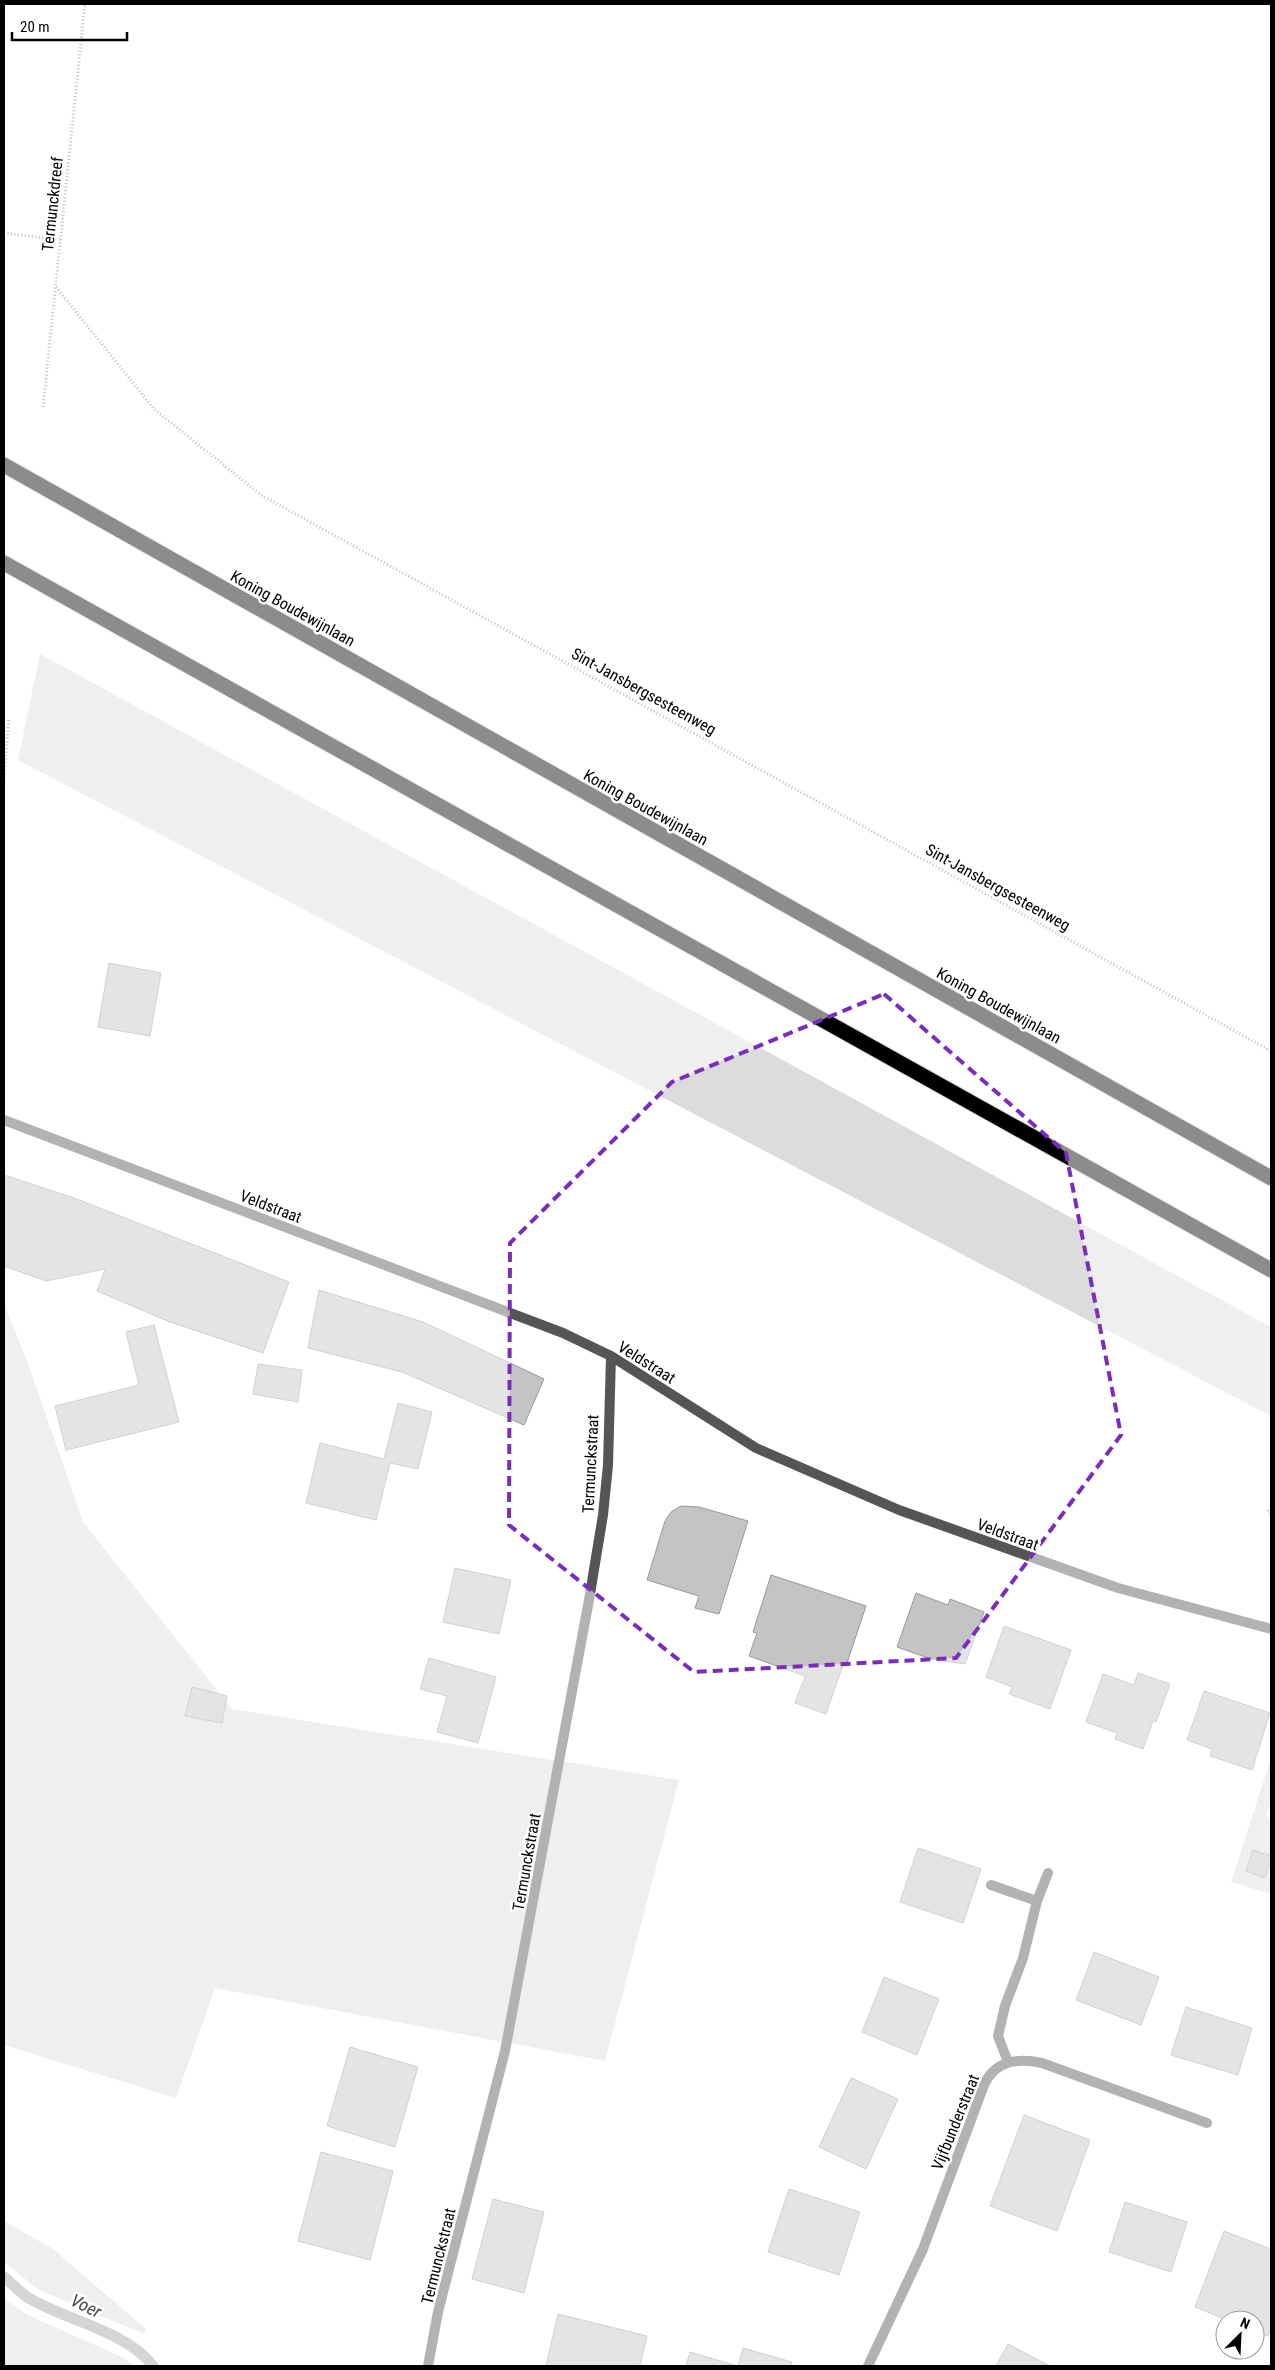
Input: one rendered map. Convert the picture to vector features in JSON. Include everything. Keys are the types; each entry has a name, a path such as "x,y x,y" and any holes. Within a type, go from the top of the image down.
{"highway":[{"name":"Koning Boudewijnlaan","path":"4,465 1271,1178"},
{"path":"4,562 1271,1270"}],"street":[{"name":"Veldstraat","path":"4,1120 564,1333 611,1356 756,1448 899,1510 1118,1588 1271,1629"},
{"name":"Termunckstraat","path":"428,2366 438,2312 505,2051 591,1592 603,1515 608,1465 611,1356"},
{"path":"1048,1873 1037,1901 1023,1958 1005,2006 998,2036 1008,2062 1024,2060 1042,2063 1207,2123"},
{"path":"991,1885 1037,1901"},
{"name":"Vijfbunderstraat","path":"868,2366 923,2249 987,2078 992,2072 1008,2062"}],"path":[{"name":"Termunckdreef","path":"43,407 85,4"},
{"path":"4,233 61,240"},
{"name":"Sint-Jansbergsesteenweg","path":"56,287 154,409 262,495 1271,1051"},
{"path":"4,776 9,718"},
{"path":"1268,1510 1271,1514"}],"highlighted area":[{"path":"884,994 1066,1153 1121,1435 956,1658 694,1672 509,1525 510,1243 672,1082"}],"shaded area":[{"path":"40,654 1271,1327 1271,1416 18,760"},
{"path":"4,1303 30,1369 83,1522 232,1709 679,1780 605,2061 215,1988 176,2098 4,2045"},
{"path":"1271,1758 1271,1803 1266,1816 1271,1818 1271,1856 1253,1850 1246,1871 1265,1878 1269,1864 1271,1865 1271,1894 1231,1882"},
{"path":"4,2221 53,2249 146,2329 144,2334 39,2290 4,2262"},
{"path":"4,2299 28,2315 124,2358 132,2366 4,2366"}],"building":[{"path":"109,963 161,973 150,1036 98,1027"},
{"path":"4,1175 74,1198 289,1282 263,1353 170,1322 97,1291 105,1269 46,1281 4,1266"},
{"path":"319,1290 423,1322 544,1379 524,1425 402,1372 308,1348"},
{"path":"154,1325 179,1422 66,1450 55,1406 139,1385 126,1332"},
{"path":"258,1364 302,1370 298,1402 253,1394"},
{"path":"398,1403 432,1412 418,1469 390,1463 376,1520 306,1503 320,1443 384,1459"},
{"path":"681,1506 699,1507 748,1521 719,1614 695,1608 699,1596 647,1580 665,1521 671,1512"},
{"path":"455,1568 511,1580 499,1634 443,1622"},
{"path":"771,1575 866,1606 847,1663 844,1662 826,1714 795,1703 805,1676 749,1656 757,1633 753,1632"},
{"path":"916,1593 948,1605 950,1599 984,1612 965,1664 931,1659 897,1647"},
{"path":"1004,1626 1071,1650 1050,1709 1009,1694 1012,1687 986,1677"},
{"path":"429,1658 496,1677 478,1743 437,1732 447,1696 420,1689"},
{"path":"1138,1673 1170,1684 1156,1722 1153,1721 1143,1749 1115,1739 1117,1733 1086,1722 1103,1674 1134,1685"},
{"path":"192,1687 227,1696 222,1723 185,1716"},
{"path":"1204,1691 1270,1713 1252,1770 1210,1756 1212,1749 1187,1740"},
{"path":"918,1848 981,1869 963,1923 900,1902"},
{"path":"1253,1850 1271,1856 1265,1878 1246,1871"},
{"path":"1094,1952 1159,1977 1141,2025 1076,2000"},
{"path":"884,1977 939,1999 917,2055 862,2032"},
{"path":"1186,2007 1252,2028 1238,2075 1171,2055"},
{"path":"350,2047 418,2067 395,2147 327,2126"},
{"path":"851,2078 898,2099 866,2169 819,2147"},
{"path":"1024,2115 1090,2140 1057,2231 990,2206"},
{"path":"321,2152 393,2171 370,2260 298,2241"},
{"path":"789,2189 860,2212 839,2275 768,2252"},
{"path":"493,2199 544,2212 524,2293 472,2279"},
{"path":"1125,2202 1187,2222 1171,2272 1109,2252"},
{"path":"1224,2231 1271,2249 1271,2329 1268,2336 1265,2335 1265,2310 1215,2310 1215,2315 1195,2307"},
{"path":"558,2314 647,2336 640,2366 546,2366"},
{"path":"1008,2344 1050,2366 996,2366"},
{"path":"743,2348 792,2362 791,2366 738,2366"},
{"path":"690,2352 738,2366 686,2366"}],"waterway":[{"name":"Voer","path":"4,2277 27,2297 128,2344 142,2354 153,2366"}]}
